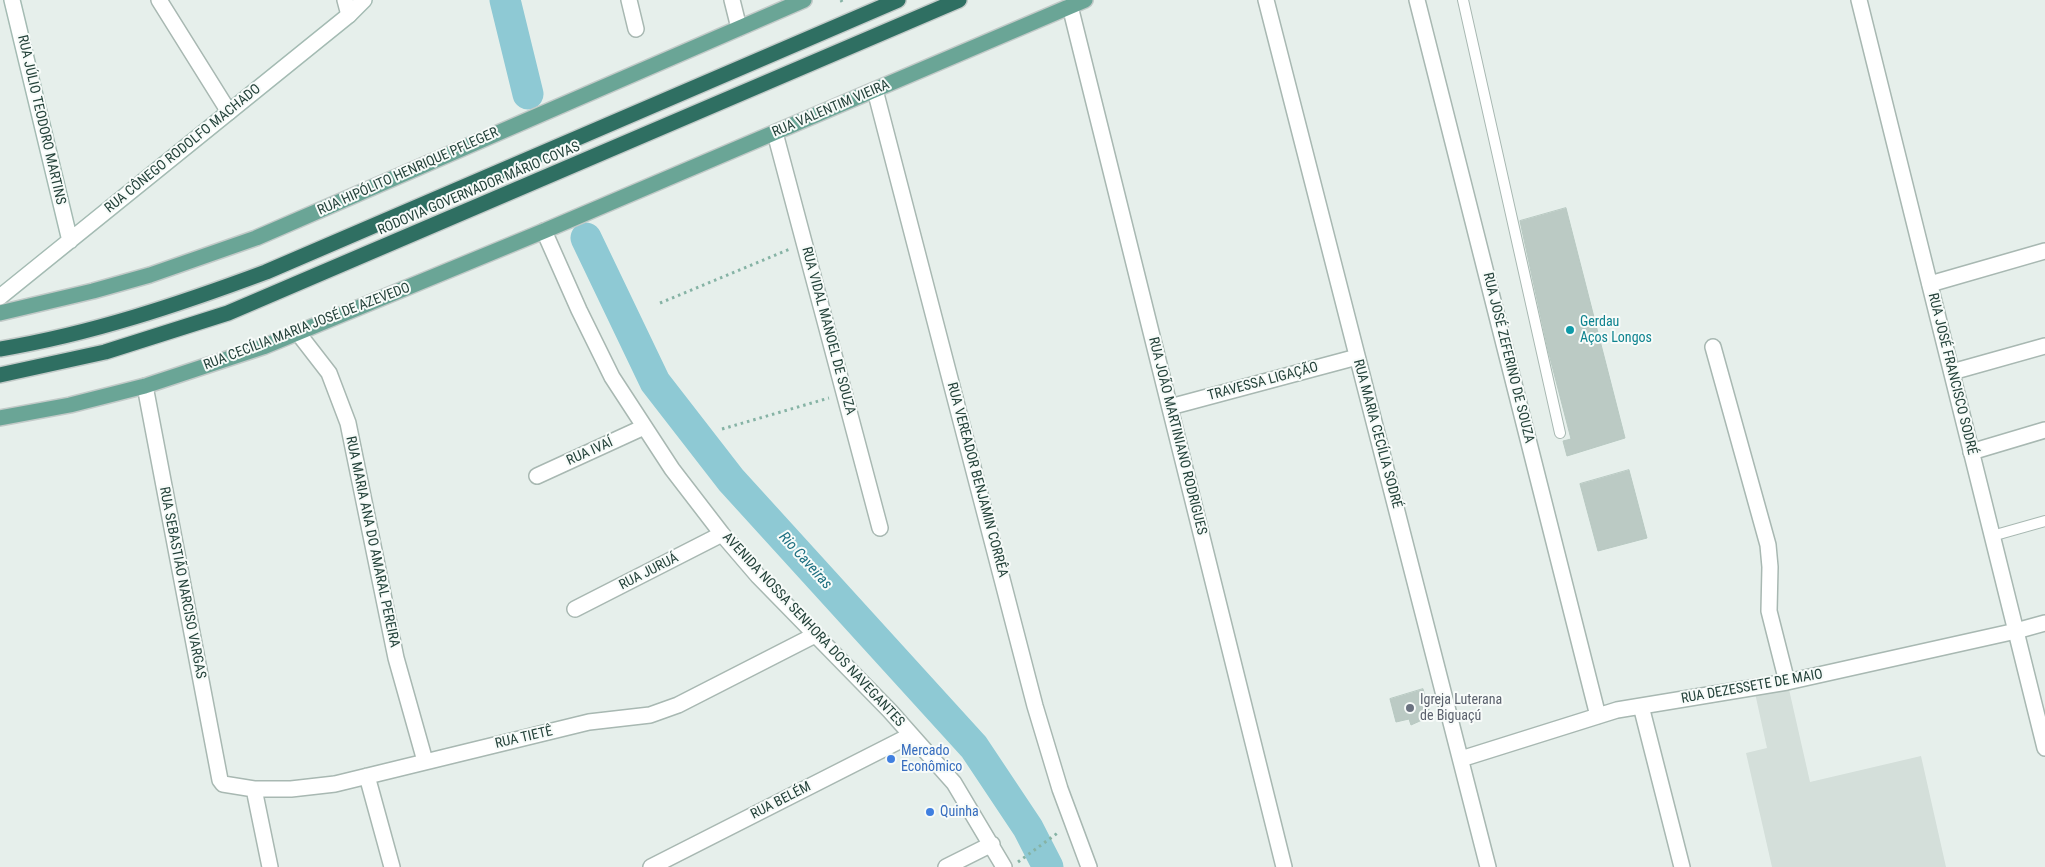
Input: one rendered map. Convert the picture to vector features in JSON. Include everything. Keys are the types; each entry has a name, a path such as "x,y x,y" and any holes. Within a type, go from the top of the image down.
{"highway":[{"name":"RODOVIA GOVERNADOR MÁRIO COVAS","path":"0,349 34,344 94,329 217,290 266,272 898,0"},
{"name":"RODOVIA GOVERNADOR MÁRIO COVAS","path":"0,375 106,352 228,313 959,0"}],"main road":[{"name":"RUA HIPÓLITO HENRIQUE PFLEGER","path":"0,313 93,291 203,258 248,241 804,0"},
{"name":"RUA VALENTIM VIEIRA","path":"577,217 1085,0"},
{"name":"RUA CECÍLIA MARIA JOSÉ DE AZEVEDO","path":"0,418 70,405 145,386 222,361 298,333 577,217"}],"street":[{"name":"RUA JÚLIO TEODORO MARTINS","path":"12,0 70,241"},
{"path":"159,0 229,112"},
{"name":"RUA CÔNEGO RODOLFO MACHADO","path":"0,297 229,112 347,7 364,0"},
{"path":"629,0 636,29"},
{"path":"732,0 739,28"},
{"name":"RUA MARIA CECÍLIA SODRÉ","path":"1266,0 1488,867"},
{"name":"RUA JOSÉ ZEFERINO DE SOUZA","path":"1417,0 1598,716"},
{"name":"RUA JOSÉ FRANCISCO SODRÉ","path":"1859,0 2016,631 2041,718 2045,748"},
{"name":"RUA JOÃO MARTINIANO RODRIGUES","path":"1070,6 1284,867"},
{"name":"RUA VEREADOR BENJAMIN CORRÊA","path":"875,90 1035,706 1060,789 1089,867"},
{"name":"RUA VIDAL MANOEL DE SOUZA","path":"775,133 880,528"},
{"name":"AVENIDA NOSSA SENHORA DOS NAVEGANTES","path":"544,231 598,349 616,384 644,427 722,534 758,576 911,735 954,783 1004,867"},
{"path":"1930,284 2045,251"},
{"name":"RUA MARIA ANA DO AMARAL PEREIRA","path":"298,333 329,373 348,423 396,658 425,761"},
{"path":"1952,372 2045,346"},
{"path":"1714,348 1768,545 1770,567 1769,611 1787,682"},
{"name":"TRAVESSA LIGAÇÃO","path":"1170,407 1357,357"},
{"name":"RUA SEBASTIÃO NARCISO VARGAS","path":"145,386 220,780"},
{"name":"RUA IVAÍ","path":"537,476 644,427"},
{"path":"1971,452 2045,430"},
{"name":"RUA JURUÁ","path":"575,609 722,534"},
{"name":"RUA DEZESSETE DE MAIO","path":"1461,759 1598,716 1641,706 1787,682 2045,623"},
{"name":"RUA TIETÊ","path":"220,780 223,784 254,789 315,786 367,776 589,722 650,715 665,711 815,634"},
{"path":"1641,706 1682,867"},
{"name":"RUA BELÉM","path":"651,867 911,735"},
{"path":"367,776 392,867"},
{"path":"254,789 270,867"},
{"path":"946,867 992,844"}],"lane":[{"path":"1463,0 1560,433"},
{"path":"1992,536 2045,521"}],"path":[{"path":"660,303 804,242"},
{"path":"722,429 844,394"},
{"path":"1019,862 1058,833"}],"shaded area":[{"path":"1788,685 1810,782 1921,756 1946,867 1772,867 1746,753 1767,748 1755,693"}],"building":[{"name":"Gerdau Aços Longos","path":"1566,208 1625,438 1567,456 1563,441 1571,439 1548,350 1520,221"},
{"path":"1629,470 1647,538 1598,551 1580,484"},
{"name":"Igreja Luterana de Biguaçú","path":"1423,689 1431,716 1411,725 1409,719 1396,722 1390,699"}],"waterway":[{"name":"Rio Caveiras","path":"505,0 528,94"},
{"name":"Rio Caveiras","path":"586,238 655,382 731,480 974,747 1028,828 1048,867"}],"place":[{"name":"Gerdau Aços Longos","path":"1570,330"},
{"name":"Igreja Luterana de Biguaçú","path":"1410,708"},
{"name":"Mercado Econômico","path":"891,759"},
{"name":"Quinha","path":"930,812"}]}
